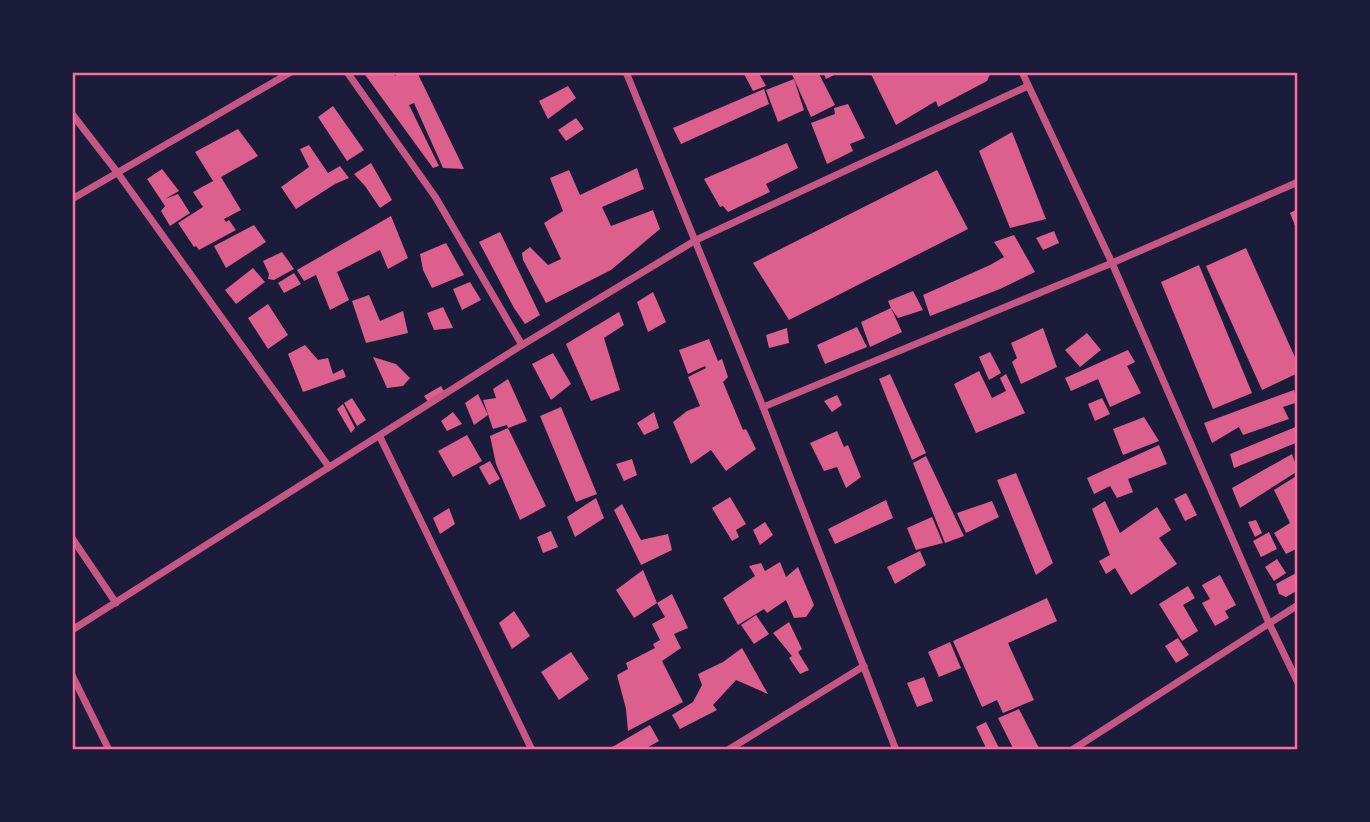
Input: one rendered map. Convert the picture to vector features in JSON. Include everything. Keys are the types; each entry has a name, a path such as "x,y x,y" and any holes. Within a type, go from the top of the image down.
{"street":[{"path":"72,199 291,72"},
{"path":"347,72 436,198 522,345"},
{"path":"626,72 763,407 896,750"},
{"path":"1022,72 1112,263 1269,623 1298,683"},
{"path":"72,629 522,345 696,240 1028,86"},
{"path":"72,114 117,172 329,467"},
{"path":"763,407 1112,263 1298,182"},
{"path":"380,437 532,750"},
{"path":"72,538 116,603"},
{"path":"1072,750 1298,605"},
{"path":"728,750 864,666"},
{"path":"72,675 109,750"}],"building":[{"path":"363,72 393,72 395,76 397,72 417,72 464,169 443,168 414,103 409,105 439,166 433,168"},
{"path":"743,72 758,72 766,86 753,91"},
{"path":"791,72 818,72 835,105 811,117"},
{"path":"823,72 840,72 826,79"},
{"path":"870,72 991,72 987,81 938,107 936,101 896,125"},
{"path":"794,79 804,110 778,122 766,90"},
{"path":"568,86 576,98 548,119 539,101"},
{"path":"764,89 769,104 681,144 673,128"},
{"path":"848,104 865,138 850,144 853,151 827,164 811,123 835,114 834,108"},
{"path":"333,106 364,150 347,161 318,117"},
{"path":"576,118 584,129 566,141 558,130"},
{"path":"238,129 258,156 221,177 241,210 224,219 226,222 229,220 236,230 199,250 194,247 178,223 203,207 193,192 213,181 195,152"},
{"path":"1012,132 1046,219 1010,228 979,151"},
{"path":"787,143 798,168 766,184 770,192 728,212 723,206 720,207 704,179"},
{"path":"309,145 328,173 340,166 349,178 296,209 281,187 309,167 300,149"},
{"path":"371,163 392,200 380,208 354,174"},
{"path":"637,168 644,189 602,207 611,226 653,210 660,229 611,270 546,303 523,260 522,253 530,247 548,265 561,259 544,223 563,211 550,178 569,170 580,195"},
{"path":"162,169 179,191 165,199 178,194 190,213 170,226 161,211 165,206 147,179"},
{"path":"937,170 968,229 789,320 753,263"},
{"path":"1298,209 1298,233 1290,213"},
{"path":"391,216 408,258 388,269 380,250 337,272 349,300 330,310 316,275 304,281 297,270"},
{"path":"254,225 266,242 226,268 214,246"},
{"path":"1054,231 1059,243 1043,250 1036,238"},
{"path":"500,232 540,315 525,324 479,242"},
{"path":"1014,235 1035,272 1000,289 930,316 923,295 1004,257 994,242"},
{"path":"446,243 464,275 432,288 423,270 420,254"},
{"path":"1246,248 1298,364 1298,373 1262,390 1206,266"},
{"path":"282,252 294,269 274,280 268,279 269,274 263,261"},
{"path":"1199,265 1252,393 1213,409 1161,282"},
{"path":"253,268 265,282 236,304 225,290"},
{"path":"294,273 301,284 284,293 278,283"},
{"path":"470,282 481,300 462,310 453,289"},
{"path":"913,291 923,310 898,318 888,301"},
{"path":"653,292 666,322 648,332 637,302"},
{"path":"369,295 380,321 403,311 408,333 366,343 352,301"},
{"path":"268,304 288,335 268,349 248,318"},
{"path":"443,307 453,328 434,330 427,313"},
{"path":"891,308 902,332 870,347 861,322"},
{"path":"619,312 624,325 604,338 620,390 591,401 566,344"},
{"path":"857,327 867,347 825,364 817,345"},
{"path":"787,328 789,343 769,348 766,335"},
{"path":"1043,328 1057,367 1021,384 1012,362 1017,358 1011,343"},
{"path":"1087,333 1101,350 1080,367 1065,350"},
{"path":"709,339 718,361 722,359 728,377 723,382 743,430 746,429 756,449 726,471 711,450 691,464 673,422 687,411 700,406 688,377 706,368 705,366 688,374 679,350"},
{"path":"305,345 318,360 328,358 333,374 343,369 346,377 303,392 288,354"},
{"path":"1128,350 1135,362 1127,366 1141,393 1110,407 1098,379 1071,391 1065,378"},
{"path":"990,352 1001,373 989,380 979,357"},
{"path":"553,353 571,384 551,400 532,364"},
{"path":"373,357 396,364 410,378 403,386 387,388"},
{"path":"979,371 992,398 1006,391 1000,378 1006,374 1025,413 976,433 954,384"},
{"path":"890,374 926,453 912,460 879,379"},
{"path":"508,379 527,421 508,428 507,425 493,429 483,400 496,398 493,389"},
{"path":"441,386 445,393 429,403 424,396"},
{"path":"1294,390 1298,402 1283,407 1289,419 1243,435 1239,427 1212,443 1204,423"},
{"path":"478,394 488,415 474,425 465,403"},
{"path":"837,395 842,405 832,412 824,401"},
{"path":"352,398 366,420 357,426 344,403"},
{"path":"1102,398 1110,414 1095,421 1088,404"},
{"path":"343,404 355,428 351,433 337,409"},
{"path":"561,407 597,494 576,502 540,416"},
{"path":"453,412 462,424 447,431 441,421"},
{"path":"654,412 659,428 644,435 637,423"},
{"path":"1144,417 1159,441 1123,455 1113,429"},
{"path":"1298,426 1298,442 1234,468 1230,454"},
{"path":"508,428 546,506 520,520 496,464 490,436"},
{"path":"837,431 844,447 848,445 861,477 846,488 837,467 824,471 810,443"},
{"path":"467,435 482,461 453,477 438,451"},
{"path":"1159,445 1167,464 1128,479 1133,492 1117,498 1110,486 1094,494 1087,478"},
{"path":"1292,454 1298,471 1240,508 1232,488"},
{"path":"926,456 964,536 945,543 913,463"},
{"path":"632,459 637,475 624,481 616,464"},
{"path":"490,461 500,479 489,485 479,467"},
{"path":"1016,473 1053,563 1036,575 997,480"},
{"path":"1298,475 1298,548 1286,554 1274,533 1290,523 1274,490"},
{"path":"1186,493 1197,515 1185,521 1174,499"},
{"path":"730,497 746,524 736,530 739,537 732,541 712,508"},
{"path":"596,498 604,518 575,537 567,517"},
{"path":"886,500 893,518 835,544 828,529"},
{"path":"992,501 999,517 966,533 957,513"},
{"path":"1105,501 1120,533 1157,507 1171,530 1159,538 1177,564 1131,595 1115,568 1106,574 1099,561 1110,555 1092,509"},
{"path":"622,504 641,540 668,534 672,550 641,565 614,510"},
{"path":"449,508 455,524 440,534 433,518"},
{"path":"932,517 943,543 916,550 907,528"},
{"path":"1256,520 1262,533 1255,537 1248,522"},
{"path":"765,522 773,535 760,545 753,530"},
{"path":"551,531 558,547 543,553 537,537"},
{"path":"1269,532 1277,549 1261,557 1253,541"},
{"path":"920,551 926,565 895,584 887,567"},
{"path":"1277,559 1286,573 1274,581 1265,567"},
{"path":"780,562 786,577 798,567 814,605 806,617 794,618 786,600 767,613 764,609 738,625 723,598 755,576 749,566 761,563 765,571"},
{"path":"643,570 657,603 634,618 616,590"},
{"path":"1298,572 1298,590 1286,597 1279,594 1276,584"},
{"path":"1220,575 1236,605 1225,611 1229,618 1215,626 1202,603 1210,599 1202,585"},
{"path":"1188,586 1195,598 1183,605 1198,631 1182,641 1159,604"},
{"path":"672,594 688,628 674,634 681,648 662,661 683,702 628,731 626,709 617,675 628,669 626,663 655,648 653,644 660,640 652,624 665,617 657,603"},
{"path":"1047,598 1057,621 1008,643 1034,700 1003,713 997,700 982,707 953,641"},
{"path":"514,611 530,636 512,649 499,623"},
{"path":"756,615 769,634 754,644 741,625"},
{"path":"789,622 802,649 798,652 809,670 800,674 789,658 792,656 773,633"},
{"path":"1178,638 1189,655 1176,663 1165,646"},
{"path":"950,642 961,668 939,677 928,652"},
{"path":"742,648 768,694 736,680 713,705 717,710 680,729 672,715 693,702 702,685 698,674 723,662"},
{"path":"571,652 589,679 559,700 541,672"},
{"path":"924,677 933,701 917,707 907,683"},
{"path":"1019,709 1039,748 1035,750 1014,750 998,718"},
{"path":"986,722 1000,750 987,750 976,727"},
{"path":"650,725 659,741 643,750 607,750"}]}
